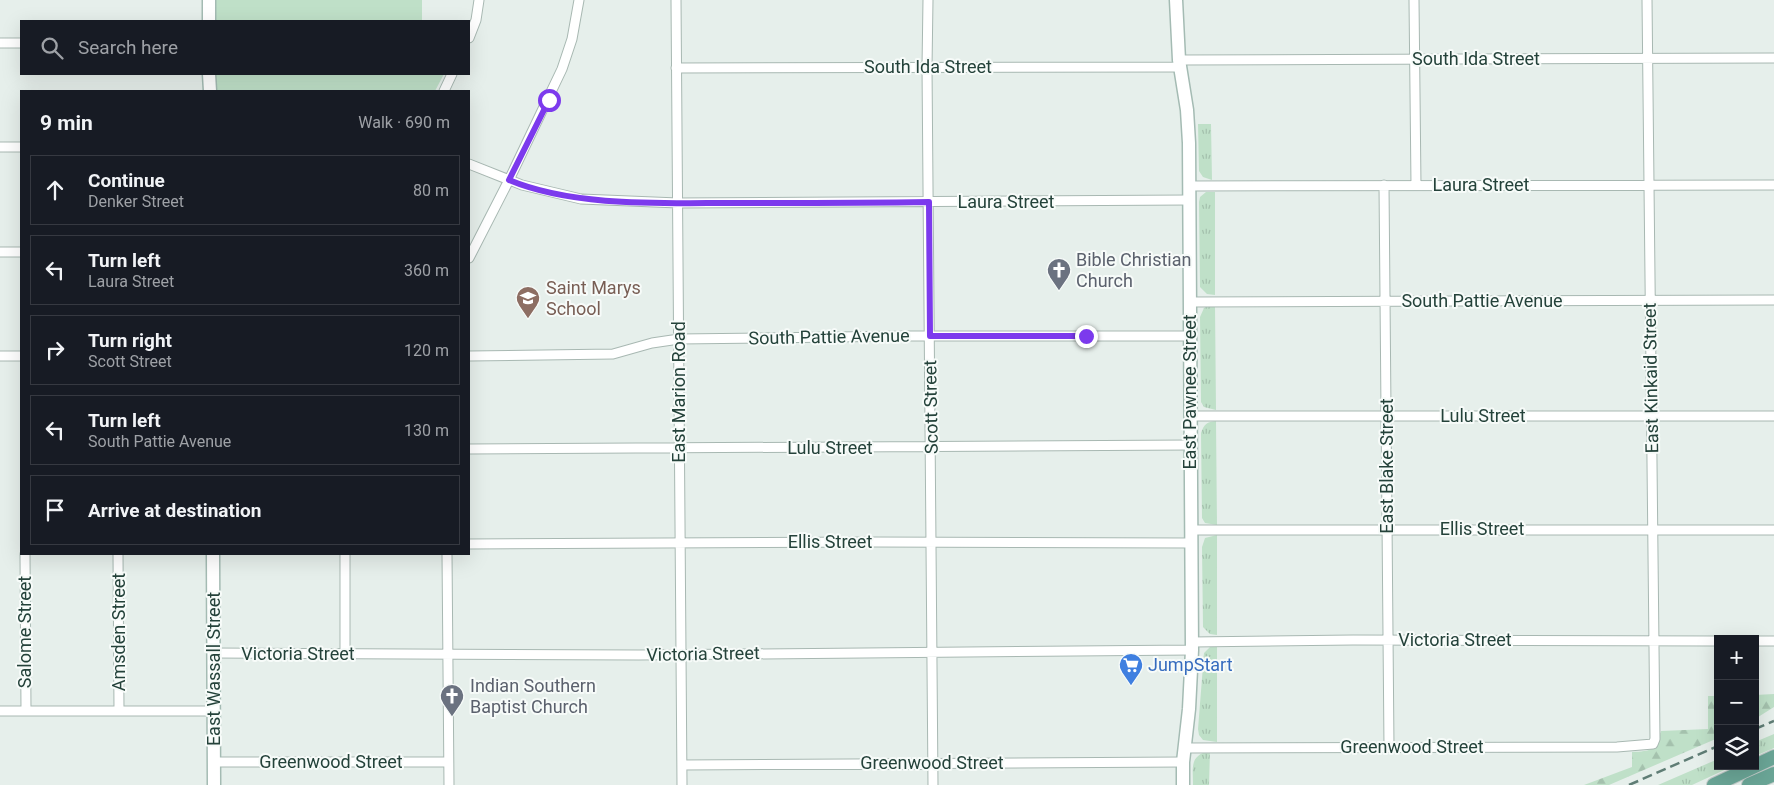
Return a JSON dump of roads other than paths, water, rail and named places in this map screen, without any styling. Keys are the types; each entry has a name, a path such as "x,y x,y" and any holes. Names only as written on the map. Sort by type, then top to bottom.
{"main road":[{"path":"209,0 209,20"},
{"name":"East Pawnee Street","path":"1176,0 1179,63 1187,116 1192,416 1192,646 1183,785"},
{"path":"210,75 210,90"},
{"name":"East Wassall Street","path":"213,555 214,785"},
{"path":"1759,764 1774,758"},
{"path":"1714,785 1746,770"},
{"path":"1749,785 1774,774"}],"street":[{"path":"470,35 476,20 479,0"},
{"path":"470,256 549,100 568,55 579,0"},
{"name":"East Marion Road","path":"676,0 682,785"},
{"name":"Scott Street","path":"928,0 933,785"},
{"path":"1414,0 1416,185"},
{"name":"East Kinkaid Street","path":"1641,746 1653,744 1655,739 1647,0"},
{"path":"0,43 20,43"},
{"name":"South Ida Street","path":"676,68 928,67 1414,59 1774,58"},
{"path":"444,90 452,75"},
{"path":"0,146 20,147"},
{"name":"Laura Street","path":"470,164 522,185 581,199 678,203 1189,200"},
{"name":"Laura Street","path":"1189,186 1649,186 1774,184"},
{"name":"East Blake Street","path":"1384,185 1389,747"},
{"path":"0,252 20,252"},
{"name":"South Pattie Avenue","path":"1190,302 1774,300"},
{"name":"South Pattie Avenue","path":"470,356 613,354 652,343 679,339 930,336 1190,336"},
{"path":"0,356 20,356"},
{"name":"Lulu Street","path":"1192,416 1774,416"},
{"name":"Lulu Street","path":"470,449 1191,446"},
{"name":"Ellis Street","path":"1191,530 1774,530"},
{"name":"Ellis Street","path":"470,544 1192,543"},
{"name":"Salome Street","path":"25,555 26,711"},
{"name":"Amsden Street","path":"118,555 119,711"},
{"path":"345,555 345,654"},
{"path":"447,555 449,785"},
{"name":"Victoria Street","path":"214,653 681,655 933,652 1388,640 1714,641"},
{"path":"1759,641 1774,641"},
{"path":"0,711 214,711"},
{"name":"Greenwood Street","path":"1184,748 1641,746"},
{"name":"Greenwood Street","path":"214,762 448,762"},
{"name":"Greenwood Street","path":"682,765 1183,762"}],"railway":[{"path":"1759,727 1774,721"},
{"path":"1629,785 1714,748"}],"place":[{"name":"Bible Christian Church","path":"1059,291"},
{"name":"Saint Marys School","path":"528,319"},
{"name":"JumpStart","path":"1131,686"},
{"name":"Indian Southern Baptist Church","path":"452,717"}]}
